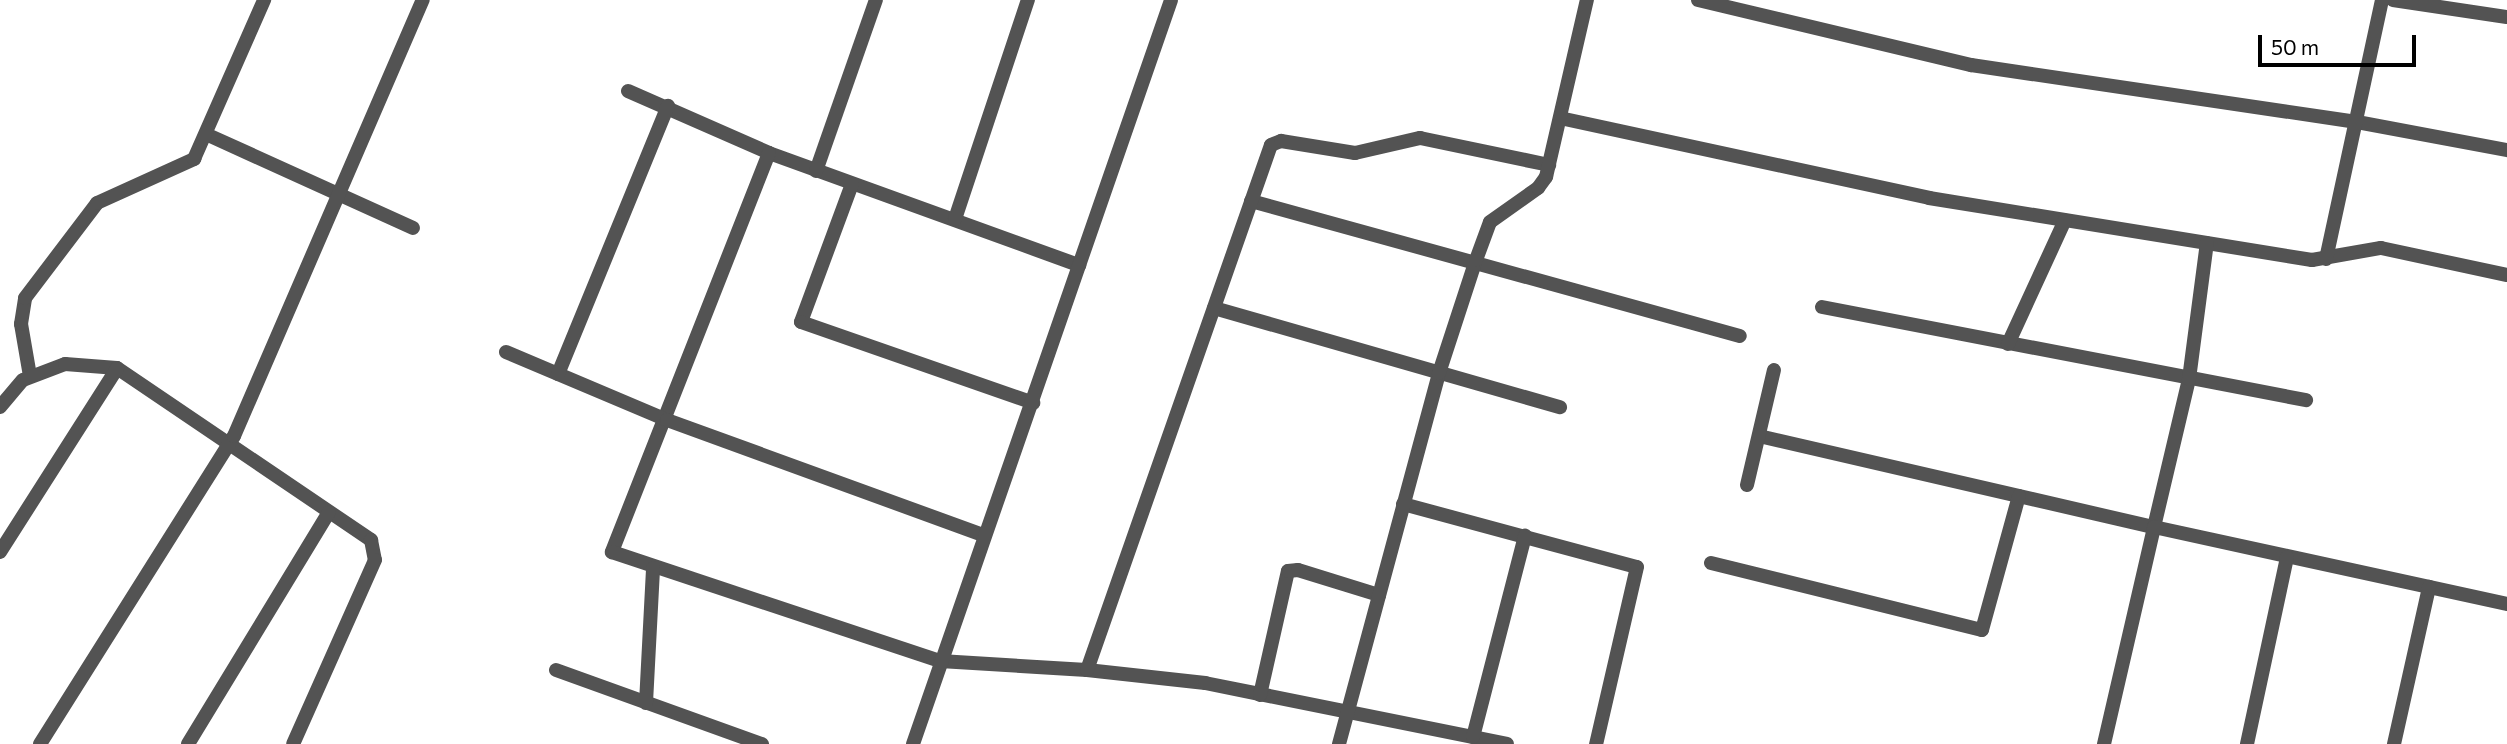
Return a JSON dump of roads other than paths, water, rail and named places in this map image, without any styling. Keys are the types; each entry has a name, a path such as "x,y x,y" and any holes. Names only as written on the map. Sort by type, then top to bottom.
{"street":[{"path":"30,376 23,306 90,210 104,199 190,162 208,135 264,0"},
{"path":"40,744 229,444 423,0"},
{"path":"816,171 876,0"},
{"path":"955,219 1028,0"},
{"path":"913,744 1171,0"},
{"path":"1339,744 1439,373 1476,260 1490,222 1538,188 1549,165 1587,0"},
{"path":"1698,0 1971,65 2357,122 2507,150"},
{"path":"2326,259 2382,0"},
{"path":"2393,0 2507,17"},
{"path":"628,91 668,106 769,153 1079,265"},
{"path":"558,374 668,106"},
{"path":"1560,118 1916,195 2065,220 2326,259 2381,248 2507,275"},
{"path":"208,135 413,228"},
{"path":"1087,670 1271,145 1281,141 1355,153 1420,138 1549,165"},
{"path":"769,153 667,420 612,552 653,568 940,661 1087,670 1260,695 1507,744"},
{"path":"852,184 801,322 1033,403"},
{"path":"1251,201 1476,260 1740,336"},
{"path":"2008,344 2065,220"},
{"path":"2104,744 2189,379 2207,243"},
{"path":"1822,307 2306,400"},
{"path":"1214,308 1560,407"},
{"path":"506,352 667,420 985,536"},
{"path":"0,407 30,376 84,362 117,368 371,540 377,552 293,744"},
{"path":"0,552 117,368"},
{"path":"1747,485 1774,370"},
{"path":"1759,436 2154,527 2507,604"},
{"path":"1711,563 1982,630 2019,496"},
{"path":"1403,504 1638,569 1596,744"},
{"path":"188,744 329,512"},
{"path":"1473,737 1525,536"},
{"path":"2246,744 2287,556"},
{"path":"646,702 653,568"},
{"path":"1260,695 1288,571 1298,570 1379,595"},
{"path":"2394,744 2429,587"},
{"path":"556,670 762,744"}]}
